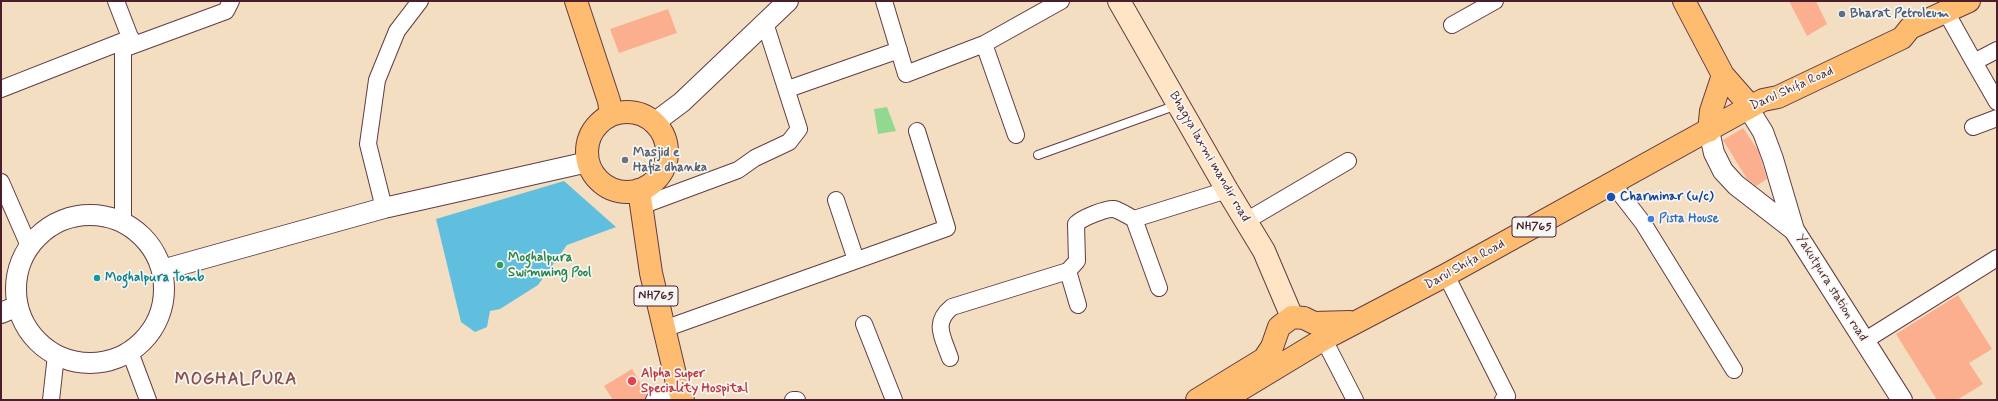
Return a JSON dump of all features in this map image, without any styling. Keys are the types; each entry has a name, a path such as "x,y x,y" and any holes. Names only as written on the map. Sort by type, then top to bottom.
{"main road":[{"path":"576,1 609,101 611,115"},
{"name":"Bhagya laxmi mandir road","path":"1119,1 1227,190 1264,251 1292,318"},
{"path":"1684,1 1723,75 1740,94 1756,104"},
{"path":"1946,12 1969,1"},
{"name":"Darul Shifa Road","path":"1319,331 1358,322 1446,276 1756,104 1773,87 1897,25 1906,33 1946,12"},
{"path":"1709,131 1711,111 1723,75"},
{"path":"626,112 641,114 654,123 664,136 667,151 664,166 656,180 640,198 628,192 612,189 599,181 588,162 586,152 589,137 598,124 611,115 626,112"},
{"name":"NH765","path":"640,198 651,273 681,394"},
{"path":"1197,400 1264,359 1272,347 1279,327 1292,318"},
{"name":"NH765","path":"1223,400 1319,331 1304,318 1292,318"}],"street":[{"path":"116,1 132,42"},
{"path":"1,89 132,42 226,11 231,1"},
{"path":"384,208 368,144 377,80 397,31 420,1"},
{"path":"654,123 682,102 788,1"},
{"path":"884,1 906,74 984,44 1061,1"},
{"path":"1452,25 1495,1"},
{"path":"1946,12 1997,102"},
{"path":"640,198 738,170 755,158 789,142 799,128 788,89 765,23"},
{"path":"123,222 123,49 132,42"},
{"path":"984,44 1016,135"},
{"path":"788,89 899,50"},
{"path":"1974,62 1997,50"},
{"path":"1756,104 1763,132 1773,159 1794,230"},
{"path":"1973,127 1997,118"},
{"name":"Yakutpura station road","path":"1709,131 1714,153 1723,171 1736,185 1794,230 1902,400"},
{"path":"664,329 947,228 917,132"},
{"path":"1246,221 1348,161"},
{"path":"162,270 384,208 588,162"},
{"path":"1,182 29,246"},
{"path":"1612,184 1643,223 1734,370"},
{"path":"950,358 939,324 943,314 952,307 1068,271 1077,261 1078,246 1076,224 1080,220 1109,209 1115,209 1134,218 1227,190"},
{"path":"836,200 856,260"},
{"path":"82,215 103,215 123,222 140,234 154,250 162,270 165,293 160,316 148,336 130,352 106,362 80,362 56,355 39,342 9,309 20,265 29,246 43,231 61,220 82,215"},
{"path":"1134,218 1159,288"},
{"path":"1864,340 1997,258"},
{"path":"1068,271 1078,306"},
{"path":"1446,276 1507,396 1502,400"},
{"path":"864,324 894,400"},
{"path":"1319,331 1354,400"},
{"path":"130,352 148,400"},
{"path":"51,400 56,355"},
{"path":"654,400 681,394"}],"lane":[{"path":"1038,155 1178,105"}],"green space":[{"path":"887,107 896,131 878,134 874,109"}],"water":[{"name":"Moghalpura Swimming Pool","path":"564,181 616,227 567,245 538,285 500,309 490,311 487,327 475,332 461,322 436,219"}],"building":[{"path":"1789,1 1816,1 1827,24 1807,36"},
{"path":"668,9 677,33 619,53 610,29"},
{"path":"1743,128 1758,150 1767,179 1756,186 1747,179 1723,140"},
{"path":"1958,295 1992,349 1969,363 1983,384 1957,400 1937,400 1896,334"},
{"path":"632,369 647,394 645,400 613,400 604,386"}],"place":[{"name":"Bharat Petroleum","path":"1842,14"},
{"name":"Masjid e Hafiz dhanka","path":"625,160"},
{"name":"Charminar (u/c)","path":"1611,197"},
{"name":"Pista House","path":"1651,219"},
{"name":"Moghalpura Swimming Pool","path":"500,265"},
{"name":"Moghalpura Tomb","path":"97,278"},
{"name":"Alpha Super Speciality Hospital","path":"632,381"}],"district":[{"name":"MOGHALPURA","path":"236,380"}]}
